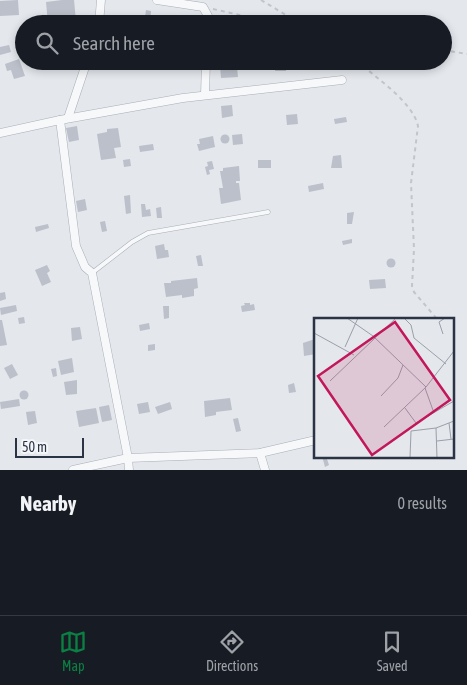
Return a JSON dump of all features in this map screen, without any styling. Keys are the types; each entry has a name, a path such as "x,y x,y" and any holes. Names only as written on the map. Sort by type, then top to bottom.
{"street":[{"path":"100,15 101,0"},
{"path":"157,0 204,7 208,15"},
{"path":"83,70 64,119 76,246 85,267 92,273 129,470"},
{"path":"205,95 206,70"},
{"path":"0,133 64,119 205,95 342,80"},
{"path":"73,470 128,458 260,453 314,440"},
{"path":"260,453 265,470"}],"lane":[{"path":"92,273 132,242 148,233 268,212"}],"path":[{"path":"261,0 286,15"},
{"path":"204,7 240,15"},
{"path":"452,52 467,54"},
{"path":"368,70 397,95 413,112 416,119 417,134 411,183 414,249 412,286 414,292 436,318"}],"building":[{"path":"18,0 19,15 0,16 0,1"},
{"path":"74,0 75,15 47,15 46,2"},
{"path":"146,10 151,11 151,15 145,15"},
{"path":"9,45 11,52 0,55 0,47"},
{"path":"15,60 15,70 23,70 25,76 14,79 11,70 7,71 5,64"},
{"path":"220,70 237,70 238,77 221,78"},
{"path":"232,105 233,116 222,118 221,106"},
{"path":"297,114 298,124 287,125 286,115"},
{"path":"346,117 347,122 335,124 334,119"},
{"path":"77,126 79,140 69,142 66,128"},
{"path":"118,128 121,147 114,148 116,158 101,160 97,134 107,132 107,129"},
{"path":"225,134 230,139 225,144 220,139"},
{"path":"242,134 243,144 233,145 232,135"},
{"path":"213,136 215,147 199,151 197,144 200,144 199,139"},
{"path":"153,144 154,150 140,152 139,146"},
{"path":"341,155 342,168 331,168 333,156"},
{"path":"130,159 131,166 124,167 123,160"},
{"path":"258,160 271,160 271,168 258,168"},
{"path":"212,161 214,169 209,170 210,174 207,175 205,167 208,166 207,162"},
{"path":"239,166 240,181 236,181 236,183 239,183 241,200 221,204 219,188 223,188 220,171 223,171 223,168"},
{"path":"323,183 324,189 309,192 308,186"},
{"path":"130,195 131,213 126,214 124,196"},
{"path":"85,199 87,210 78,212 76,201"},
{"path":"141,204 145,204 146,210 150,209 151,216 142,217"},
{"path":"161,207 162,218 157,218 156,208"},
{"path":"354,212 352,224 347,224 347,213"},
{"path":"105,221 107,231 102,232 100,222"},
{"path":"48,224 49,228 36,232 35,227"},
{"path":"352,239 352,243 343,245 342,241"},
{"path":"164,244 165,250 168,250 169,257 157,259 155,246"},
{"path":"201,255 203,266 198,266 196,256"},
{"path":"391,259 395,263 391,267 387,263"},
{"path":"47,265 50,271 47,273 51,282 42,286 35,270"},
{"path":"197,278 198,288 194,289 194,296 182,298 182,295 166,297 164,283"},
{"path":"385,279 386,288 370,289 369,280"},
{"path":"5,292 6,299 0,301 0,293"},
{"path":"244,303 254,304 255,310 242,312 241,306 245,305"},
{"path":"16,305 17,311 1,315 0,308"},
{"path":"163,306 169,306 169,318 164,319"},
{"path":"24,317 25,323 19,324 18,318"},
{"path":"0,320 2,320 7,345 0,346"},
{"path":"149,323 150,329 140,331 139,325"},
{"path":"80,327 82,339 72,341 71,328"},
{"path":"314,339 314,354 304,356 303,343"},
{"path":"155,344 155,350 148,351 148,345"},
{"path":"72,358 74,372 61,375 58,361"},
{"path":"12,364 18,375 10,379 4,368"},
{"path":"56,368 57,376 53,377 51,369"},
{"path":"77,380 77,394 66,395 64,382"},
{"path":"294,383 296,392 289,393 288,385"},
{"path":"24,391 28,395 24,399 20,395"},
{"path":"230,398 232,410 216,412 216,415 205,417 204,401"},
{"path":"19,399 20,406 1,409 0,402"},
{"path":"148,402 150,412 139,414 137,404"},
{"path":"170,402 172,409 158,414 155,407"},
{"path":"109,405 112,420 102,422 99,407"},
{"path":"96,408 99,423 79,427 76,411"},
{"path":"35,411 37,423 28,425 26,412"},
{"path":"238,418 241,431 236,432 233,419"},
{"path":"323,458 327,458 329,465 325,467"}]}
